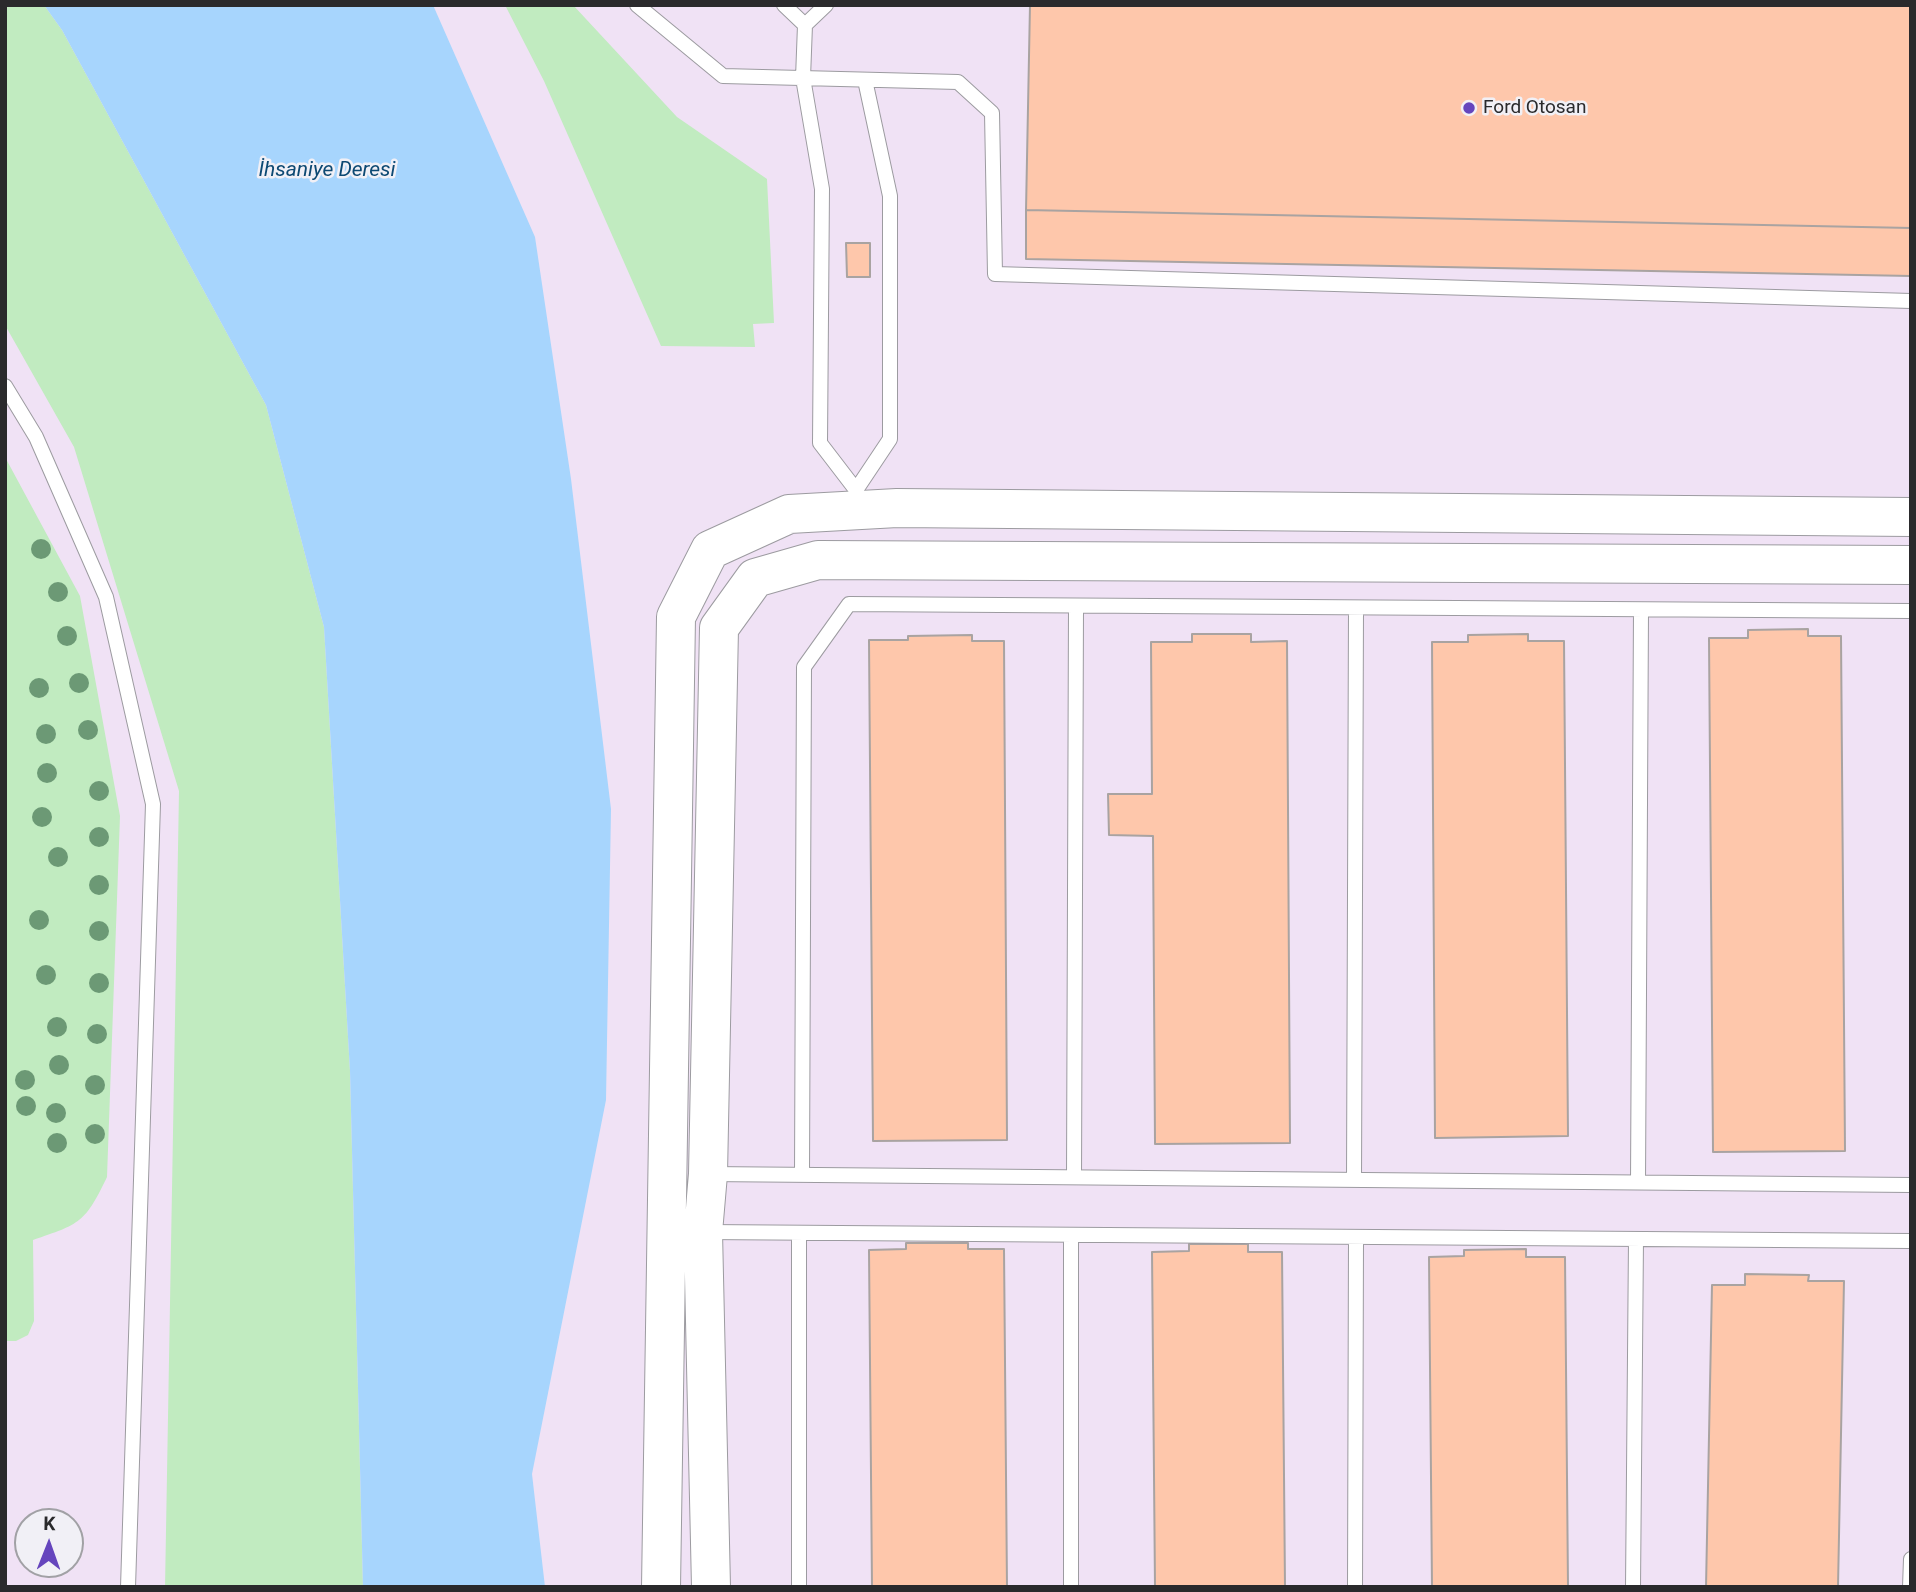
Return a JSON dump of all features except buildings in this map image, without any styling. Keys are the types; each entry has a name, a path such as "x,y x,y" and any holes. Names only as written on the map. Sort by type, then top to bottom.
{"main road":[{"path":"661,1587 676,617 710,550 789,514 897,508 1911,517"},
{"path":"711,1587 703,1232 708,1174 719,628 755,578 818,560 1911,565"}],"lane":[{"path":"637,5 723,76 958,82 992,113 995,274 1911,301"},
{"path":"784,5 805,25"},
{"path":"826,5 805,25 803,78 822,189 820,443 856,490 890,439 890,196 864,80"},
{"path":"5,386 36,437 106,597 153,804 128,1587"},
{"path":"802,1175 804,667 849,604 1911,611"},
{"path":"1074,1177 1076,606"},
{"path":"1354,1180 1356,608"},
{"path":"1638,1182 1641,610"},
{"path":"708,1174 1911,1185"},
{"path":"703,1232 1911,1241"},
{"path":"799,1233 799,1587"},
{"path":"1071,1235 1071,1587"},
{"path":"1355,1587 1356,1237"},
{"path":"1633,1587 1636,1239"},
{"path":"1910,1587 1911,1559"}],"shaded area":[{"path":"5,5 1911,5 1911,1587 5,1587"}],"green space":[{"path":"5,5 44,5 62,30 266,405 324,627 350,1071 363,1587 165,1587 179,791 74,447 5,325"},
{"path":"505,5 573,5 677,117 767,179 774,323 753,324 755,347 661,346 544,81"},
{"path":"5,457 80,596 120,816 107,1177 93,1204 79,1220 33,1240 34,1321 28,1335 16,1341 5,1341"}],"water":[{"name":"İhsaniye Deresi","path":"44,5 433,5 535,237 571,479 611,809 606,1100 532,1474 545,1587 363,1587 350,1071 324,627 266,405 62,30"}],"place":[{"name":"Ford Otosan","path":"1469,108"}]}
